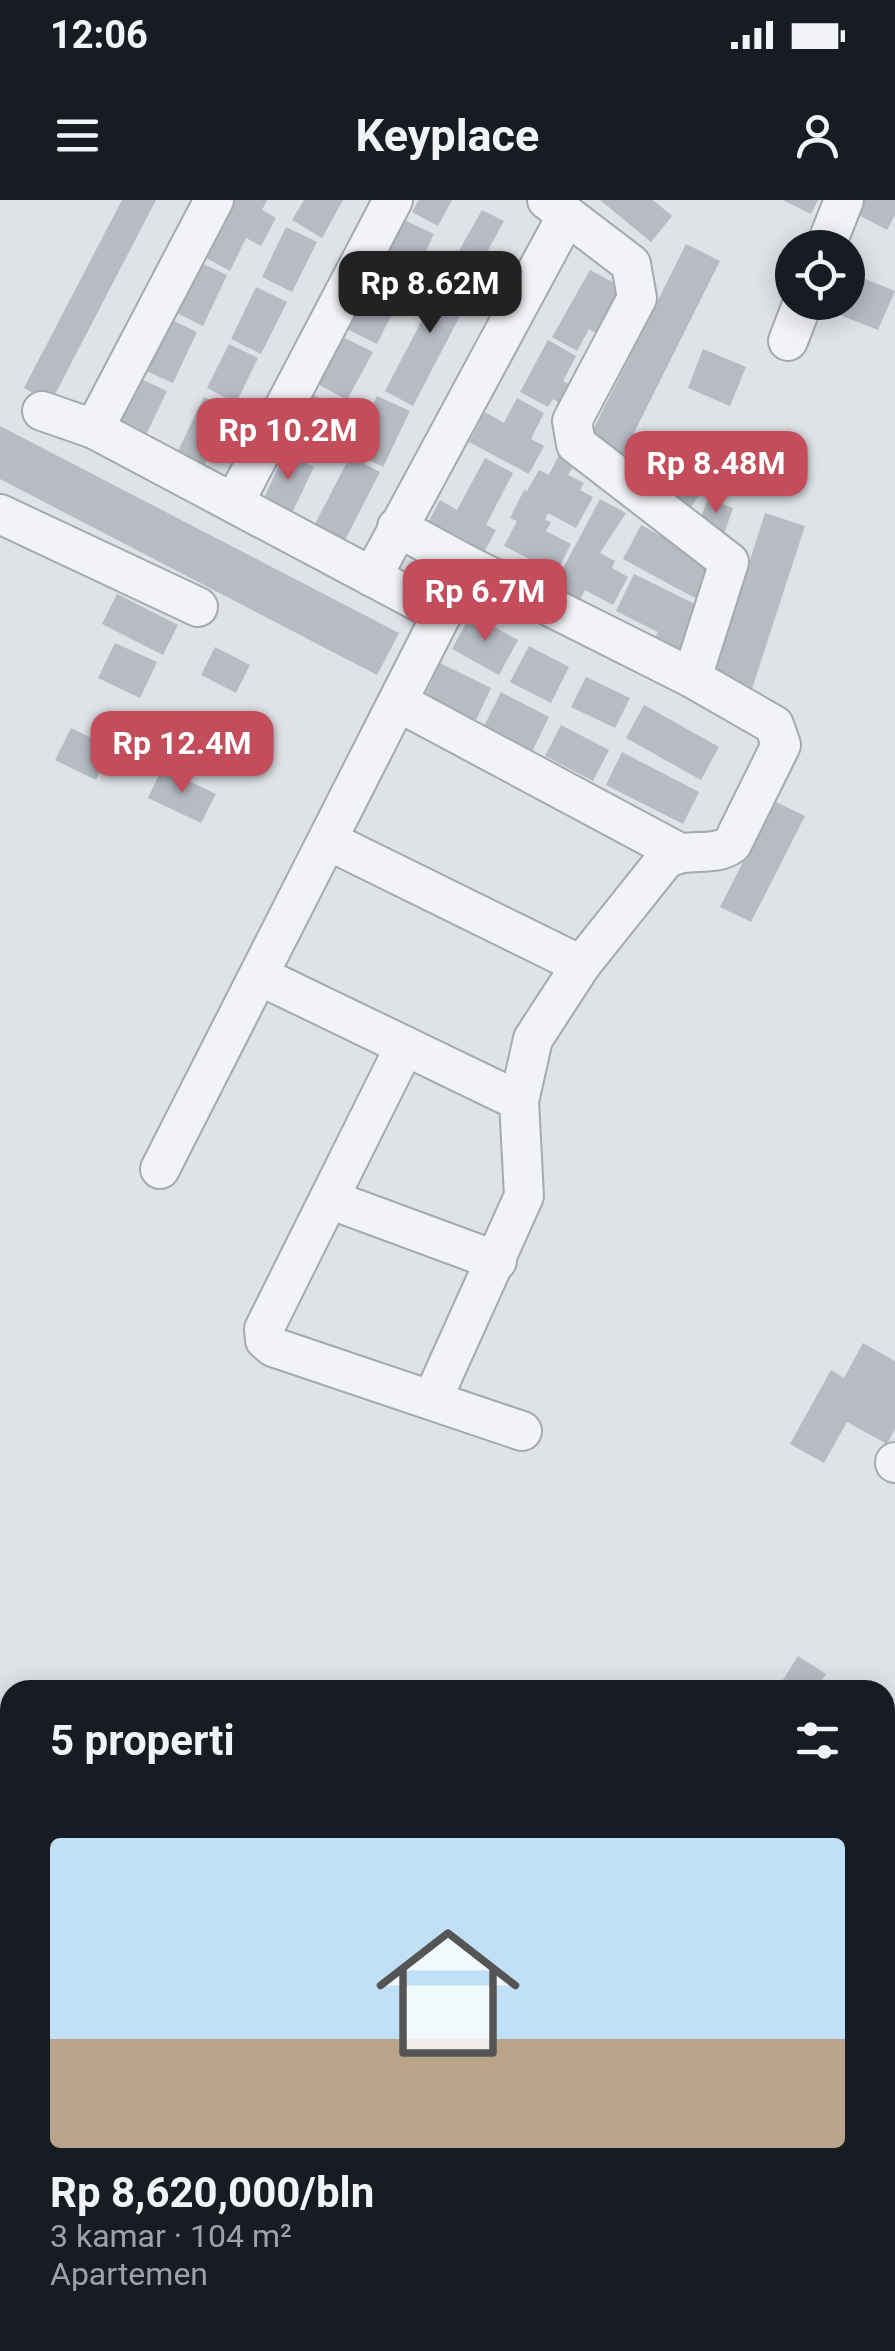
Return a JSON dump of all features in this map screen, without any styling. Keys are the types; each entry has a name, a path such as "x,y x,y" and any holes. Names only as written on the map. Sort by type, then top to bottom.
{"street":[{"path":"94,428 214,200"},
{"path":"234,502 393,200"},
{"path":"832,230 844,200"},
{"path":"372,577 557,208 631,264 637,298 572,421 576,444 729,562 692,678"},
{"path":"788,341 796,320"},
{"path":"42,411 94,428 442,614"},
{"path":"0,514 198,606"},
{"path":"397,528 692,678 774,725 781,745 732,844 723,851 680,853 664,861 582,965 533,1039 519,1101 524,1196 432,1400"},
{"path":"160,1169 329,840 464,564"},
{"path":"398,702 680,853"},
{"path":"329,840 582,965"},
{"path":"260,976 519,1101"},
{"path":"405,1046 264,1330 264,1340 273,1347 522,1431"},
{"path":"329,1200 497,1261"}],"building":[{"path":"122,200 156,200 51,402 24,388"},
{"path":"232,200 267,200 262,210 276,218 261,246 246,238 230,271 203,256"},
{"path":"304,200 343,200 322,238 292,220"},
{"path":"419,200 452,200 438,226 412,212"},
{"path":"600,200 653,200 672,216 651,242"},
{"path":"783,200 818,200 811,214"},
{"path":"860,200 895,200 895,215 887,230 853,212"},
{"path":"482,210 504,221 469,285 447,272"},
{"path":"400,218 434,234 411,282 377,265"},
{"path":"286,227 317,242 292,292 262,277"},
{"path":"686,244 720,261 617,467 583,450"},
{"path":"199,262 227,275 203,326 175,312"},
{"path":"433,267 474,289 413,406 385,391 436,293 423,286"},
{"path":"590,270 629,291 603,337 589,329 577,351 552,337"},
{"path":"373,274 404,290 377,344 345,328"},
{"path":"865,279 895,291 878,330 853,320 865,320"},
{"path":"256,287 287,302 261,354 231,339"},
{"path":"168,318 197,332 173,383 144,370"},
{"path":"339,335 373,352 347,400 314,382"},
{"path":"548,340 576,356 563,381 582,391 572,410 553,399 548,407 520,392"},
{"path":"229,344 258,358 236,403 207,388"},
{"path":"703,349 746,367 730,406 688,388"},
{"path":"141,379 167,391 144,439 119,427"},
{"path":"314,395 343,410 318,458 289,443"},
{"path":"377,396 410,411 383,467 350,451"},
{"path":"204,397 231,410 203,468 176,455"},
{"path":"517,398 544,413 531,439 544,446 529,474 469,442 485,412 504,423"},
{"path":"0,426 399,633 377,675 0,479"},
{"path":"666,436 716,474 690,508 639,469"},
{"path":"285,453 314,467 292,513 263,500"},
{"path":"559,455 575,464 568,475 584,483 580,490 593,497 576,528 548,513 545,520 551,522 546,531 571,544 556,573 504,546 517,521 510,518 524,490 539,470 549,475"},
{"path":"350,456 380,472 343,544 313,528"},
{"path":"485,458 513,473 486,525 496,530 482,556 426,526 440,500 457,510"},
{"path":"600,499 626,513 600,553 615,561 612,568 628,577 613,605 585,590 576,607 550,593"},
{"path":"708,499 733,508 724,534 698,524"},
{"path":"765,513 805,526 749,698 710,685"},
{"path":"641,525 722,569 704,603 623,559"},
{"path":"634,574 705,609 679,662 650,647 658,632 616,611"},
{"path":"117,594 178,625 163,655 102,624"},
{"path":"471,614 518,640 499,675 452,649"},
{"path":"115,643 157,662 140,698 98,678"},
{"path":"529,646 569,667 551,703 510,682"},
{"path":"215,647 250,665 236,693 201,675"},
{"path":"440,663 491,688 476,720 425,695"},
{"path":"586,677 630,698 615,728 571,707"},
{"path":"501,692 549,717 532,752 483,728"},
{"path":"644,705 719,747 701,780 626,738"},
{"path":"561,725 609,750 593,781 545,756"},
{"path":"71,728 112,748 96,780 55,760"},
{"path":"622,752 699,792 683,824 606,785"},
{"path":"162,768 216,794 201,823 148,798"},
{"path":"774,801 805,816 751,922 720,907"},
{"path":"863,1343 895,1361 895,1429 887,1444 847,1422 824,1463 790,1444 831,1370 844,1378"},
{"path":"798,1656 826,1674 822,1680 783,1680"}]}
